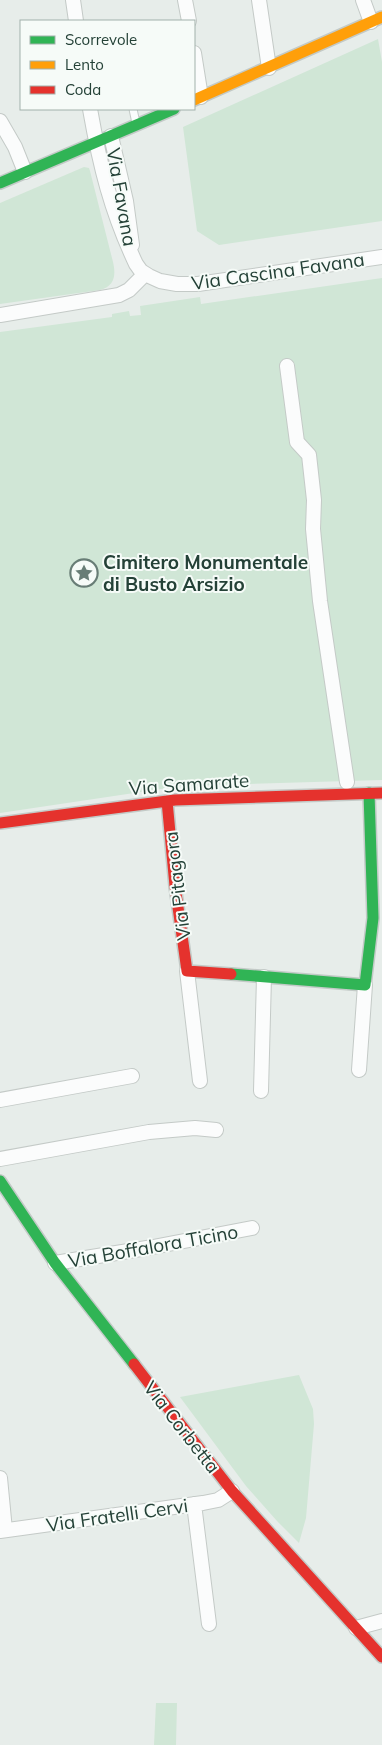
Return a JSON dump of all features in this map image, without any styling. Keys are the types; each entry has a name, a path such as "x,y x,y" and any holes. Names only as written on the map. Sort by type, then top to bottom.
{"street":[{"path":"73,0 76,20"},
{"path":"185,0 188,20"},
{"path":"259,0 269,68"},
{"path":"195,64 198,99 377,19 364,0"},
{"name":"Via Favana","path":"90,110 95,142 108,195 117,220 138,265"},
{"path":"0,183 172,110"},
{"path":"0,121 15,147 25,172"},
{"name":"Via Favana","path":"111,136 138,265"},
{"name":"Via Cascina Favana","path":"138,265 154,279 165,282 198,284 382,257"},
{"path":"0,315 119,296 129,290 138,265"},
{"path":"287,366 297,442 309,455 314,500 313,529 320,600 347,782"},
{"path":"359,1070 365,985 373,918 369,793"},
{"name":"Via Samarate","path":"0,823 167,801 382,793"},
{"name":"Via Pitagora","path":"167,801 175,886 200,1081"},
{"path":"187,971 365,985"},
{"path":"261,1091 264,977"},
{"path":"0,1100 132,1076"},
{"path":"0,1159 149,1132 195,1128 216,1130"},
{"name":"Via Corbetta","path":"0,1181 55,1263 232,1491 382,1657"},
{"name":"Via Boffalora Ticino","path":"55,1263 153,1248 252,1228"},
{"path":"0,1478 2,1531"},
{"name":"Via Fratelli Cervi","path":"2,1531 218,1500 232,1491"},
{"path":"194,1504 209,1624"},
{"path":"356,1628 382,1621"}],"lane":[{"path":"133,110 137,125"}],"green space":[{"path":"378,39 382,62 382,221 219,245 197,231 183,127"},
{"path":"84,167 89,168 90,171 113,262 114,276 111,283 100,290 0,304 0,203"},
{"path":"382,278 382,780 181,786 0,813 0,332 112,317 112,314 129,311 130,316 141,315 140,306 200,297 201,304"},
{"path":"299,1375 313,1409 314,1424 306,1518 299,1543 246,1486 180,1397"},
{"path":"156,1703 177,1703 176,1745 154,1745"}],"traffic: fast":[{"path":"0,183 172,110"},
{"path":"231,974 365,985 373,918 369,793"},
{"path":"0,1181 55,1263 134,1364"}],"traffic: slow":[{"path":"195,100 382,17"}],"traffic: jam":[{"path":"0,823 175,800 382,793"},
{"path":"167,801 175,886 187,971 231,974"},
{"path":"134,1364 232,1491 382,1657"}],"place":[{"name":"Cimitero Monumentale di Busto Arsizio","path":"84,573"}]}
